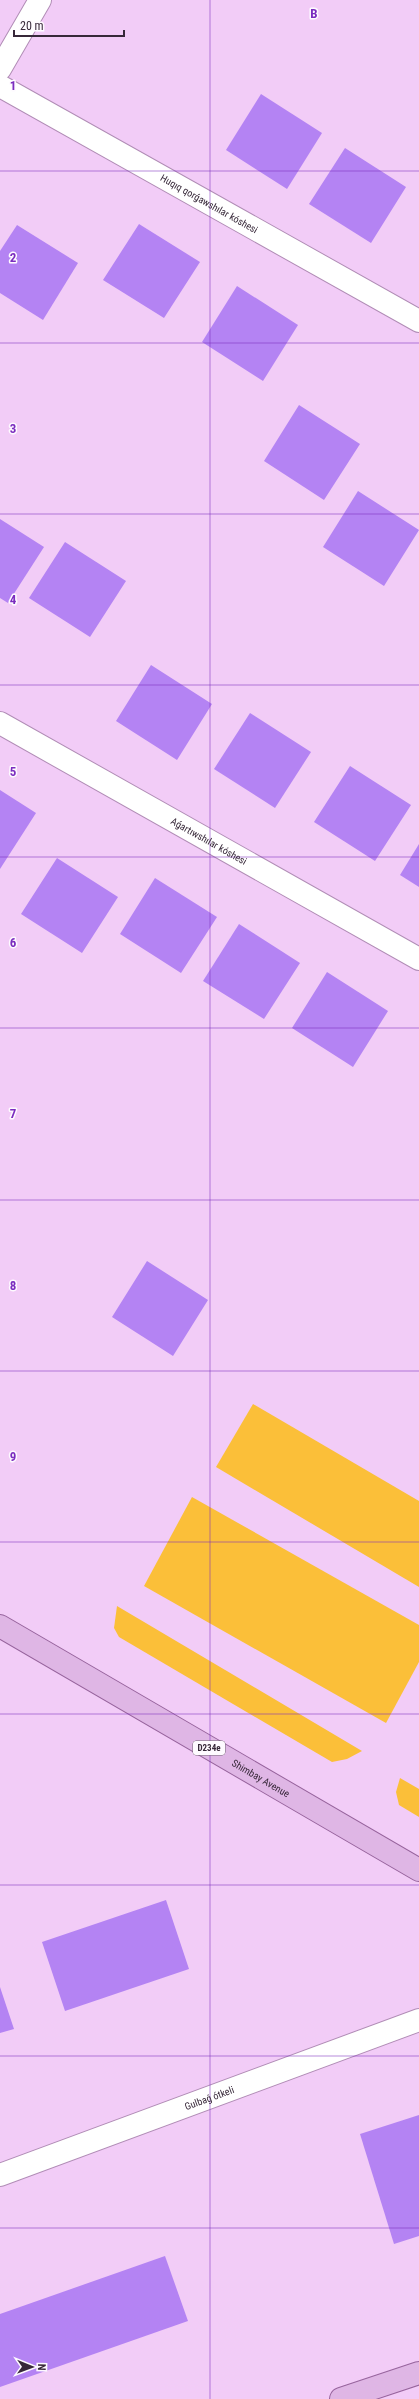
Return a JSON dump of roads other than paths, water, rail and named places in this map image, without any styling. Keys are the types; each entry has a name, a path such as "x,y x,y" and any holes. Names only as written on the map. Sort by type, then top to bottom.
{"main road":[{"name":"Shimbay Avenue","path":"0,1626 419,1870"},
{"path":"341,2399 373,2394 419,2373"}],"street":[{"path":"0,69 40,0"},
{"name":"Huqıq qorǵawshılar kóshesi","path":"0,86 419,321"},
{"name":"Aǵartıwshılar kóshesi","path":"0,723 419,959"},
{"name":"Gulbaǵ ótkeli","path":"0,2175 419,2020"}]}
